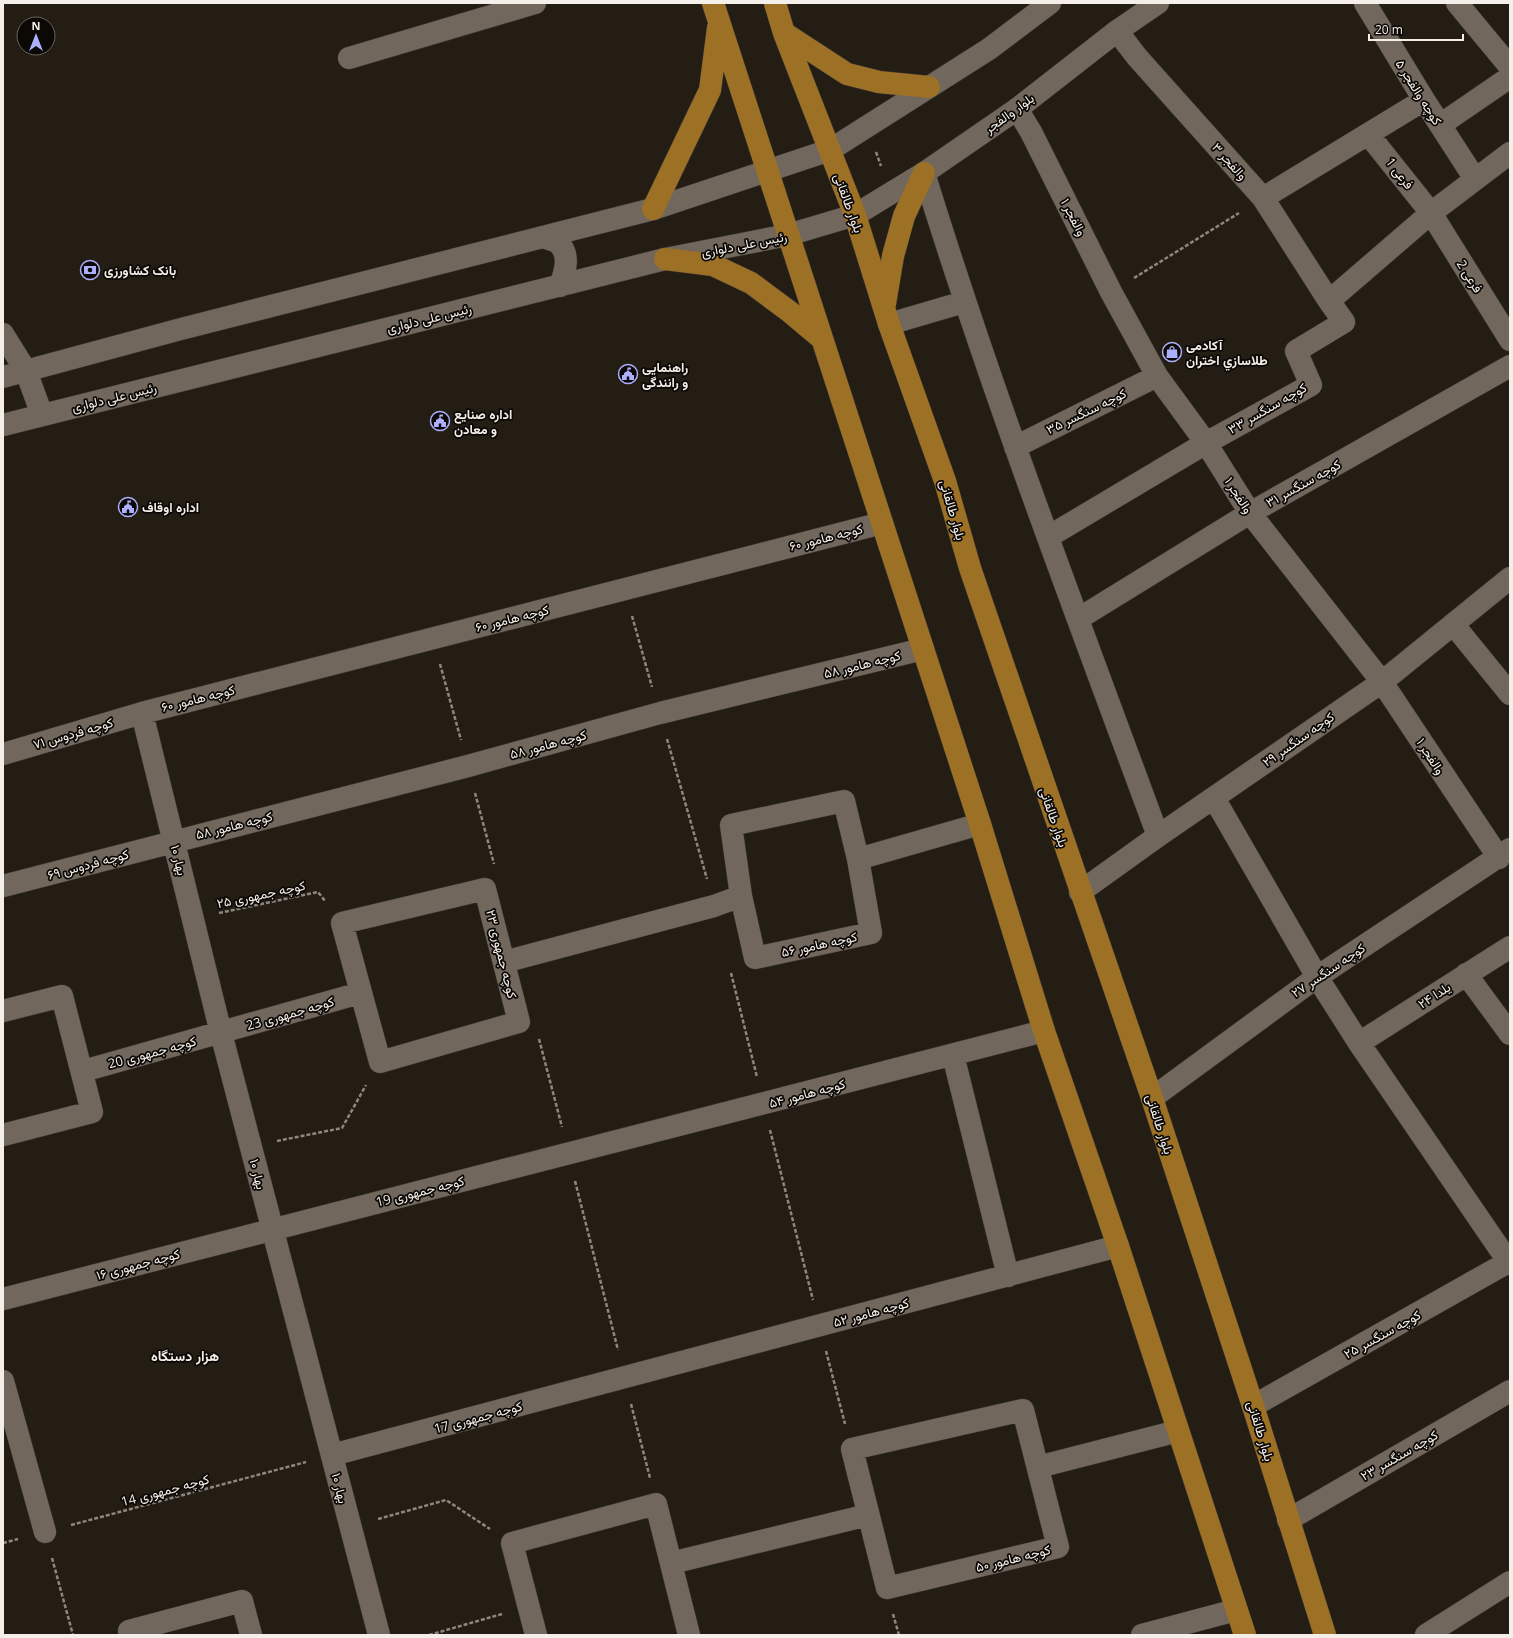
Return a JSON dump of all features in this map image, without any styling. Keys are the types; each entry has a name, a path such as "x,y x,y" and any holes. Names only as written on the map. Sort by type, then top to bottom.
{"main road":[{"name":"بلوار طالقانی","path":"775,3 784,33 855,215 887,316 945,482 972,576 1152,1098 1253,1406 1325,1635"},
{"path":"716,13 980,824 1044,1031 1118,1246 1244,1635"},
{"path":"653,209 710,90 716,13"},
{"path":"784,33 847,74 879,82 928,87"},
{"path":"887,316 893,256 904,216 924,174"},
{"path":"665,259 713,265 751,283 790,312 821,338"}],"street":[{"path":"349,58 535,3"},
{"path":"3,377 188,327 653,209 830,150 989,49 1050,3"},
{"name":"بلوار والفجر","path":"855,215 924,174 1017,109 1117,31 1158,3"},
{"name":"کوچه والفجر ۵","path":"1365,3 1424,100 1475,179"},
{"path":"1457,3 1510,67"},
{"name":"والفجر ۳","path":"1117,31 1138,57 1264,198 1329,301"},
{"path":"1440,125 1510,77"},
{"path":"1264,198 1424,100"},
{"name":"والفجر ۱","path":"1017,109 1031,132 1111,292 1157,376 1206,443 1250,513 1382,682 1504,853"},
{"name":"فرعی 1","path":"1368,134 1431,213"},
{"path":"1329,301 1431,213 1510,153"},
{"path":"924,174 964,302 1048,537 1158,836"},
{"name":"فرعی 2","path":"1431,213 1510,340"},
{"name":"رئیس علی دلواری","path":"3,426 665,259 788,236 855,215"},
{"path":"543,237 557,243 565,253 566,270 560,286"},
{"name":"کوچه سنگسر ۳۳","path":"1048,537 1206,443 1311,384 1296,351 1344,322 1329,301"},
{"path":"887,316 964,302"},
{"path":"3,334 26,371 42,415"},
{"name":"کوچه سنگسر ۳۱","path":"1078,619 1250,513 1510,366"},
{"name":"کوچه سنگسر ۳۵","path":"1015,446 1157,376"},
{"name":"کوچه هامور ۶۰","path":"142,713 882,523"},
{"name":"کوچه سنگسر ۲۹","path":"1080,892 1158,836 1382,682 1510,578"},
{"path":"1453,624 1510,694"},
{"name":"کوچه هامور ۵۸","path":"174,841 468,766 660,713 923,649"},
{"name":"کوچه فردوس ۷۱","path":"3,754 142,713"},
{"name":"بهار ۱۰","path":"142,713 221,1033 379,1635"},
{"path":"1214,798 1317,976 1359,1043 1510,1262"},
{"name":"کوچه هامور ۵۶","path":"844,801 858,859 871,933 755,958 741,896 732,825 844,801"},
{"path":"858,859 980,824"},
{"name":"کوچه فردوس ۶۹","path":"3,886 174,841"},
{"name":"کوچه سنگسر ۲۷","path":"1152,1098 1317,976 1504,853"},
{"name":"کوچه جمهوری ۲۳","path":"342,923 485,889 519,1022 380,1062"},
{"path":"504,962 714,906 741,896"},
{"path":"342,923 380,1062"},
{"name":"یلدا ۲۴","path":"1359,1043 1510,947"},
{"path":"1466,974 1510,1034"},
{"name":"کوچه جمهوری 23","path":"221,1033 360,993"},
{"path":"3,1011 62,996 83,1071 92,1112 3,1135"},
{"name":"کوچه هامور ۵۴","path":"568,1154 1044,1031"},
{"name":"کوچه جمهوری 20","path":"83,1071 221,1033"},
{"path":"953,1055 1008,1276"},
{"name":"کوچه جمهوری 19","path":"272,1229 568,1154"},
{"name":"کوچه جمهوری ۱۶","path":"3,1299 272,1229"},
{"name":"کوچه هامور ۵۲","path":"625,1378 1118,1246"},
{"name":"کوچه سنگسر ۲۵","path":"1253,1406 1510,1262"},
{"name":"کوچه جمهوری 17","path":"332,1455 625,1378"},
{"path":"3,1381 45,1532"},
{"name":"کوچه سنگسر ۲۳","path":"1288,1520 1510,1390"},
{"name":"کوچه هامور ۵۰","path":"852,1449 1023,1410 1058,1547 887,1588 868,1515"},
{"path":"1038,1467 1178,1431"},
{"path":"672,1563 868,1515 852,1449"},
{"path":"536,1635 512,1544 656,1504 689,1635"},
{"path":"1426,1635 1510,1582"},
{"path":"130,1635 129,1630 242,1601 251,1635"},
{"path":"1142,1635 1236,1610"}],"path":[{"path":"1111,292 1264,198"},
{"path":"625,589 714,906"},
{"name":"کوچه جمهوری ۲۵","path":"193,919 318,892 342,923"},
{"path":"729,967 852,1449"},
{"path":"251,1147 342,1128 380,1062"},
{"path":"568,1154 656,1504"},
{"name":"کوچه جمهوری 14","path":"3,1543 332,1455"},
{"path":"350,1527 446,1500 512,1544"},
{"path":"45,1532 73,1635"},
{"path":"429,1635 529,1606"}],"place":[{"name":"بانک کشاورزی","path":"90,270"},
{"name":"آكادمى طلاسازي اختران","path":"1172,352"},
{"name":"راهنمایی و رانندگی","path":"628,374"},
{"name":"اداره صنایع و معادن","path":"440,421"},
{"name":"اداره اوقاف","path":"128,507"}],"district":[{"name":"هزار دستگاه","path":"185,1355"}]}
